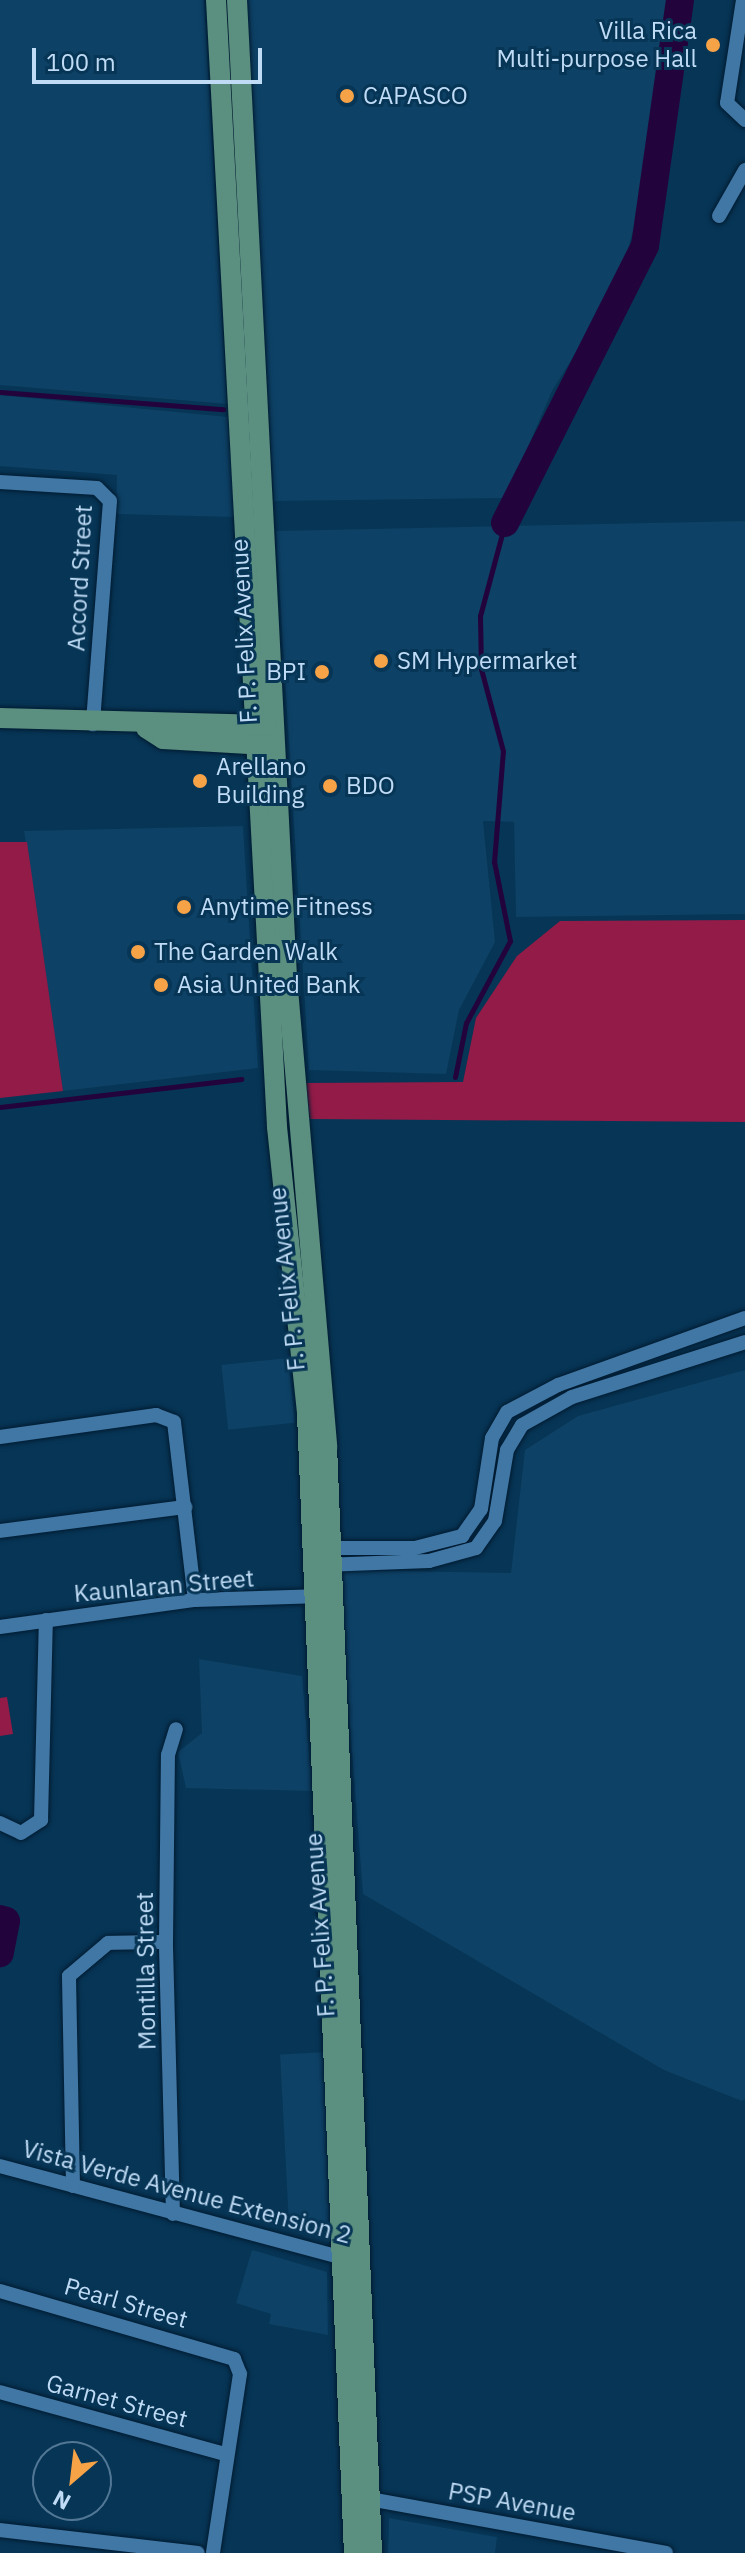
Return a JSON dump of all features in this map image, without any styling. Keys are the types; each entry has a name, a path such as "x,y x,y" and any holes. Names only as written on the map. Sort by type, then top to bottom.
{"main road":[{"name":"F. P. Felix Avenue","path":"216,0 266,735 331,1556 362,2260 356,2385"},
{"name":"F. P. Felix Avenue","path":"237,0 282,1194 307,1414 310,1597 341,2258 356,2385 360,2497 354,2553"},
{"path":"0,718 146,728 166,720 221,733 266,735"},
{"name":"F. P. Felix Avenue","path":"360,2497 372,2553"}],"street":[{"path":"743,0 727,103 745,120"},
{"path":"719,216 745,170"},
{"name":"Accord Street","path":"0,482 97,488 110,501 93,724"},
{"path":"309,1557 415,1548 462,1536 481,1509 492,1438 507,1412 655,1347 745,1318"},
{"path":"331,1556 429,1561 476,1548 495,1521 507,1450 522,1425 572,1397 745,1342"},
{"path":"655,1347 661,1369"},
{"path":"0,1437 162,1415 177,1430 195,1600"},
{"path":"0,1531 185,1507"},
{"name":"Kaunlaran Street","path":"0,1627 195,1600 332,1596"},
{"path":"0,1823 21,1833 41,1820 46,1620"},
{"name":"Montilla Street","path":"173,2214 166,1942 168,1755 176,1729"},
{"path":"73,2186 69,1976 108,1943 166,1942"},
{"name":"Vista Verde Avenue Extension 2","path":"0,2166 341,2258 362,2260"},
{"name":"Pearl Street","path":"0,2291 237,2363 222,2453"},
{"name":"Garnet Street","path":"0,2392 222,2453"},
{"path":"213,2553 222,2453"},
{"name":"PSP Avenue","path":"360,2497 666,2553"},
{"path":"0,2530 198,2553"}],"shaded area":[{"path":"0,0 204,0 227,404 0,385"},
{"path":"244,0 674,0 642,197 619,283 552,391 506,498 274,501"},
{"path":"0,395 228,417 235,517 116,514 117,475 0,466"},
{"path":"745,521 745,914 516,917 514,822 483,821 495,942 459,1010 446,1074 309,1070 276,531"},
{"path":"243,826 258,1068 63,1091 24,831"},
{"path":"0,842 27,842 63,1091 0,1098"},
{"path":"745,920 745,1122 310,1119 306,1083 463,1082 476,1018 517,956 560,921"},
{"path":"288,1358 295,1423 228,1430 221,1365"},
{"path":"745,1370 745,2099 742,2101 664,2070 363,1894 338,1570 511,1573 525,1450 578,1416"},
{"path":"199,1659 302,1676 312,1791 186,1788 178,1752 202,1733"},
{"path":"7,1697 13,1734 0,1736 0,1698"},
{"path":"326,2052 335,2223 289,2225 280,2054"},
{"path":"252,2250 327,2272 328,2335 269,2324 271,2314 236,2303"},
{"path":"389,2518 497,2537 495,2553 388,2553"}],"waterway":[{"path":"505,523 645,246 680,0"},
{"path":"0,392 223,409"},
{"path":"455,1077 466,1023 510,941 494,862 503,751 481,669 480,616 505,523"},
{"path":"0,1107 241,1079"},
{"path":"0,1919 6,1921 0,1953"}],"place":[{"name":"Villa Rica Multi-purpose Hall","path":"713,45"},
{"name":"CAPASCO","path":"347,96"},
{"name":"SM Hypermarket","path":"381,661"},
{"name":"BPI","path":"322,672"},
{"name":"Arellano Building","path":"200,781"},
{"name":"BDO","path":"330,786"},
{"name":"Anytime Fitness","path":"184,907"},
{"name":"The Garden Walk","path":"138,952"},
{"name":"Asia United Bank","path":"161,985"}]}
